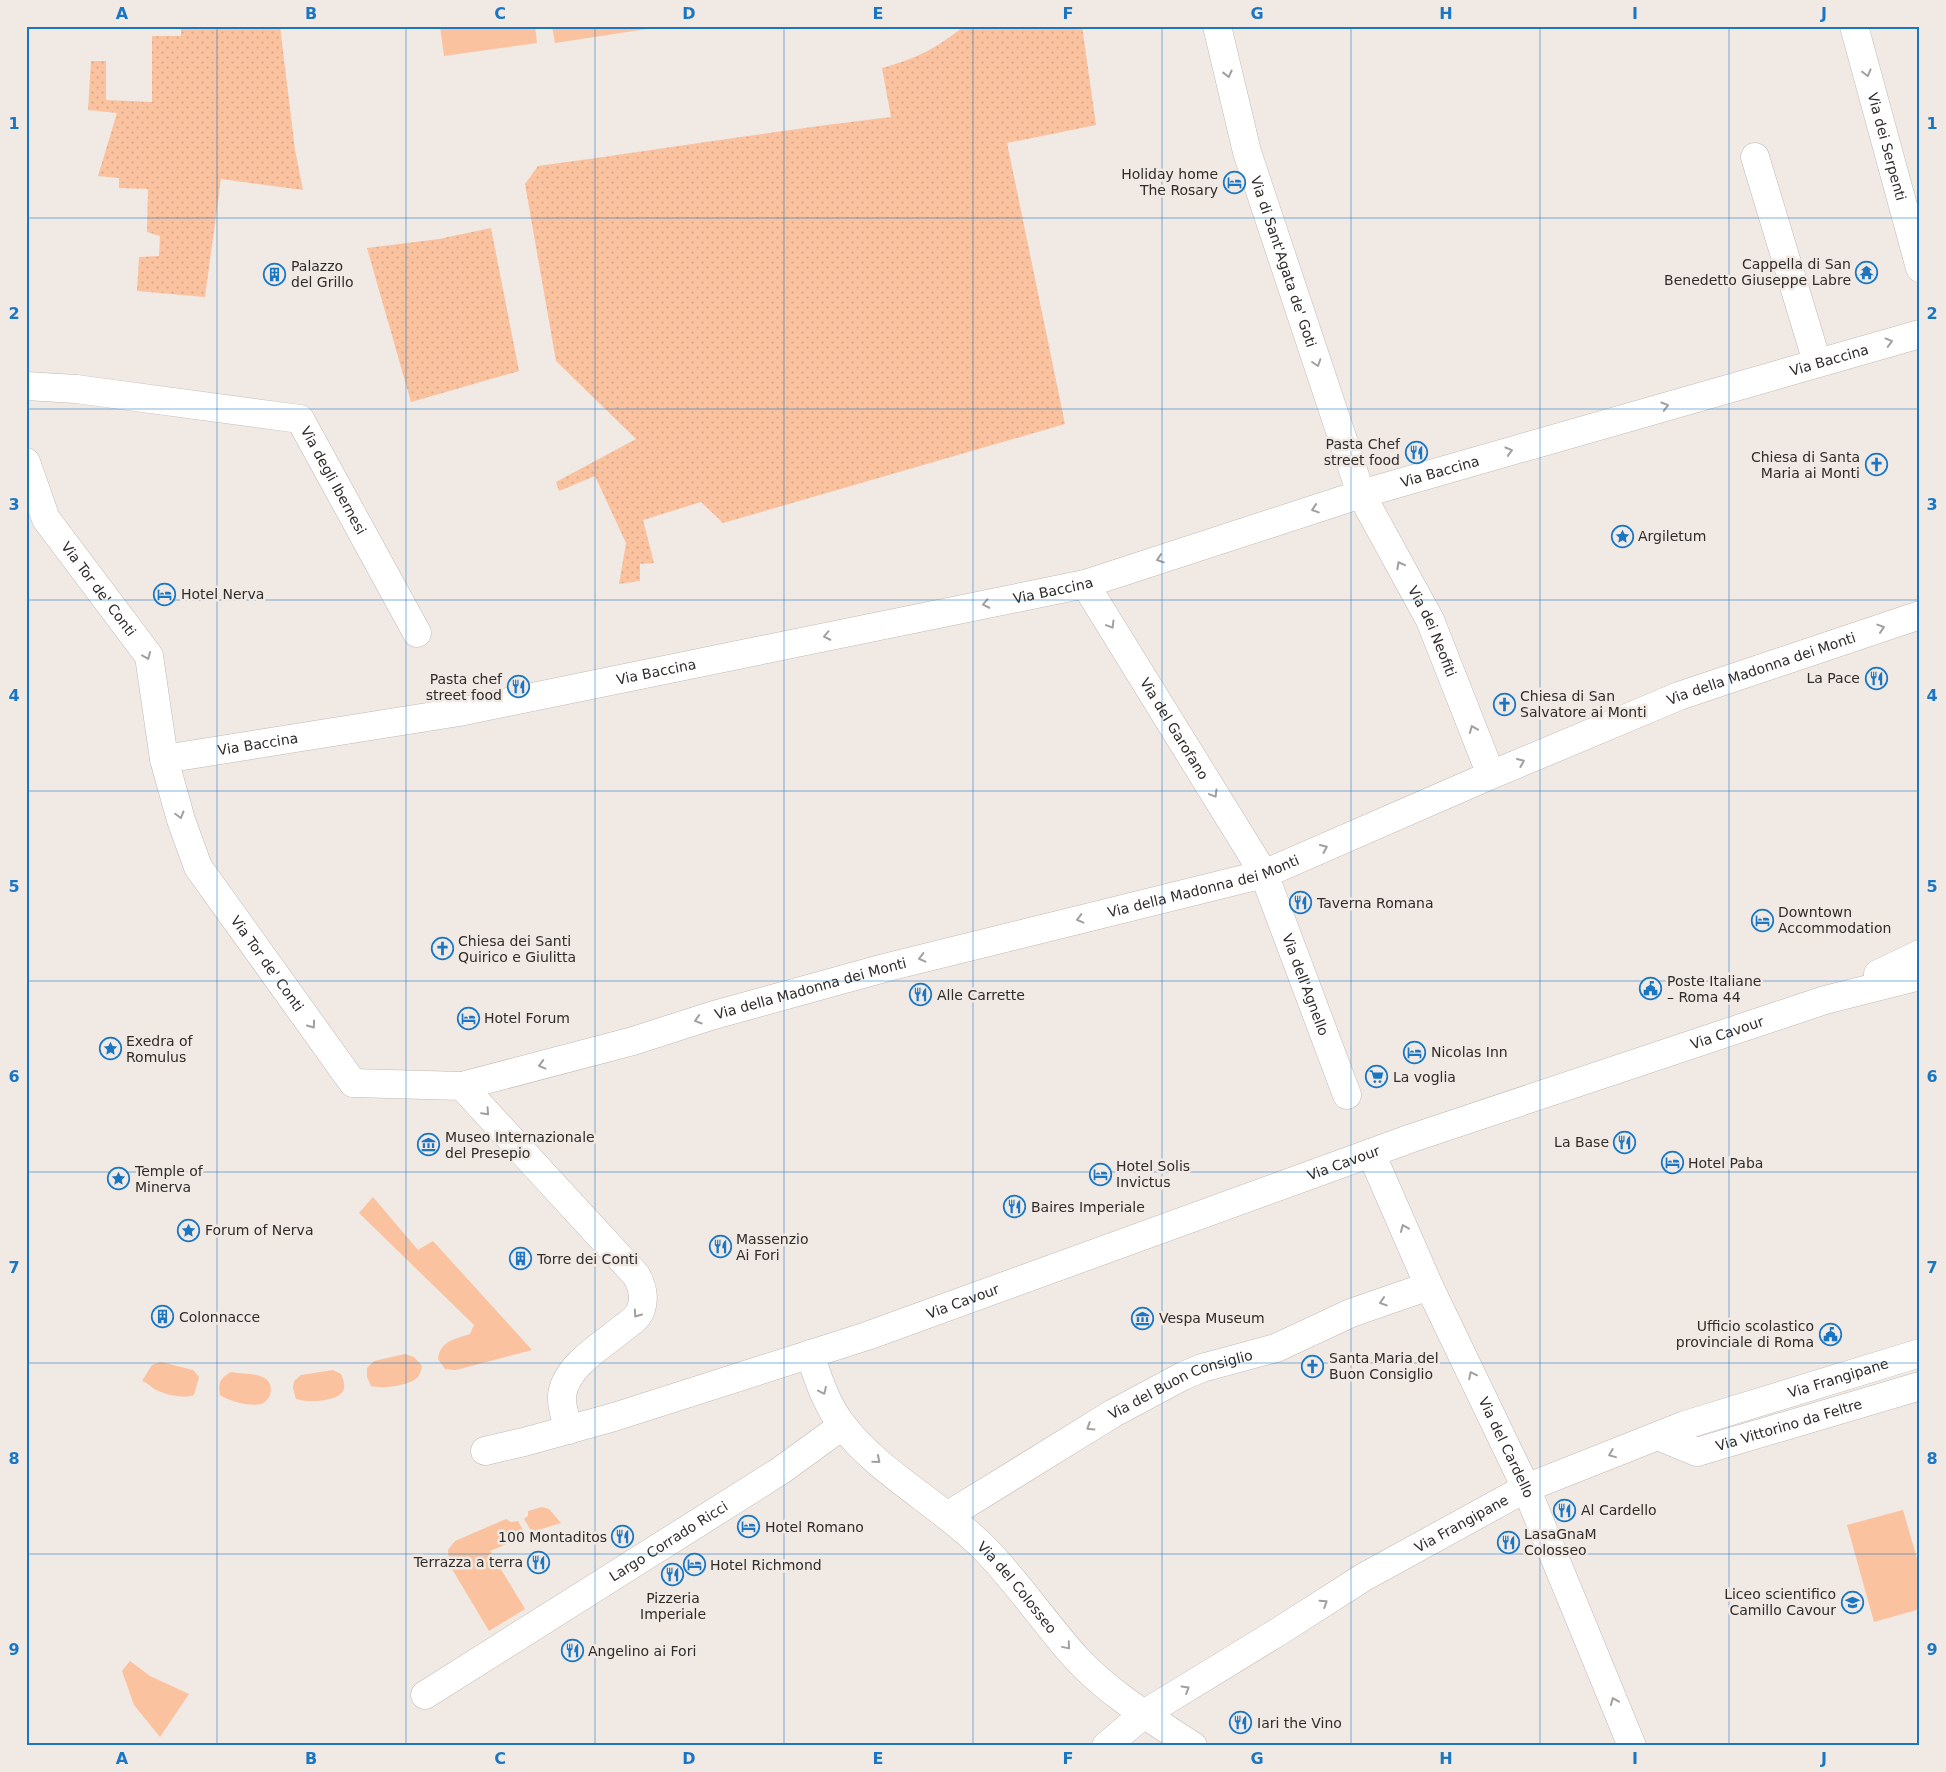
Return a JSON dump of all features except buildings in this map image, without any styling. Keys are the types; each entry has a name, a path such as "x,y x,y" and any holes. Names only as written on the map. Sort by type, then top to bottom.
{"street":[{"name":"Via di Sant'Agata de' Goti","path":"1217,26 1248,152 1361,494"},
{"name":"Via dei Serpenti","path":"1854,26 1920,268"},
{"path":"1755,157 1817,362"},
{"name":"Via Baccina","path":"164,760 459,712 1086,584 1361,494 1920,334"},
{"name":"Via degli Ibernesi","path":"26,386 76,389 300,419 417,633"},
{"name":"Via Tor de' Conti","path":"26,462 46,519 149,656 164,760 181,820 198,867 353,1083 462,1086"},
{"name":"Via dei Neofiti","path":"1361,494 1430,620 1491,775"},
{"name":"Via del Garofano","path":"1086,584 1264,874"},
{"name":"Via della Madonna dei Monti","path":"462,1086 633,1041 714,1015 888,967 1264,874 1687,692 1920,615"},
{"name":"Via dell'Agnello","path":"1264,874 1347,1095"},
{"name":"Via Cavour","path":"1825,1000 1920,954"},
{"name":"Via Cavour","path":"810,1354 867,1336 1371,1153 1825,1000 1920,976"},
{"path":"462,1086 632,1269 639,1280 642,1291 642,1307 634,1319 586,1358 568,1377 563,1389 562,1402 569,1430"},
{"name":"Via del Cardello","path":"1371,1153 1429,1286 1526,1488 1632,1746"},
{"name":"Via del Buon Consiglio","path":"947,1516 1112,1414 1183,1376 1202,1368 1276,1348 1352,1313 1429,1286"},
{"name":"Via Frangipane","path":"1106,1746 1144,1714 1379,1568 1526,1488 1695,1422 1920,1353"},
{"path":"485,1451 569,1430 810,1354 820,1384 842,1426"},
{"name":"Via Vittorino da Feltre","path":"1658,1436 1697,1452 1920,1386"},
{"name":"Via del Colosseo","path":"842,1426 876,1460 966,1531 1001,1566 1089,1671 1116,1694 1193,1746"},
{"name":"Largo Corrado Ricci","path":"425,1695 780,1471 842,1426"}],"shaded area":[{"path":"181,26 280,26 295,150 303,190 221,179 205,297 137,291 139,257 159,256 160,236 147,232 148,189 119,188 119,178 98,176 117,113 88,110 91,61 106,61 106,100 152,102 152,36 181,36"},
{"path":"440,26 535,26 537,43 444,56"},
{"path":"552,26 647,26 647,29 555,43"},
{"path":"964,26 1082,26 1096,125 1007,143 1065,424 723,523 701,502 643,520 654,563 640,564 640,581 619,584 626,543 595,476 559,491 556,482 636,439 556,361 525,184 538,166 891,117 882,68 926,52"},
{"path":"491,228 519,371 411,402 367,248 439,239"},
{"path":"373,1197 418,1250 433,1241 532,1350 456,1370 445,1369 438,1359 442,1348 454,1339 470,1334 474,1325 359,1213"},
{"path":"405,1354 414,1357 422,1366 418,1377 408,1383 395,1386 371,1386 367,1377 367,1368 374,1361"},
{"path":"161,1362 193,1370 199,1377 194,1395 185,1397 170,1395 156,1390 142,1381 152,1365"},
{"path":"333,1370 341,1374 344,1383 344,1389 336,1397 308,1401 296,1399 293,1388 294,1381 301,1375"},
{"path":"231,1372 255,1375 266,1379 271,1386 268,1399 261,1404 252,1405 234,1401 220,1395 219,1387 221,1381 224,1376"},
{"path":"542,1507 549,1509 561,1523 532,1532 524,1519 528,1516 528,1511"},
{"path":"1903,1510 1920,1569 1920,1609 1874,1622 1847,1525"},
{"path":"506,1519 511,1522 518,1521 526,1536 490,1551 525,1609 489,1631 449,1564 448,1550 455,1541"},
{"path":"130,1661 150,1676 189,1694 160,1737 134,1705 122,1671"}],"place":[{"name":"Holiday home The Rosary","path":"1234,182"},
{"name":"Cappella di San Benedetto Giuseppe Labre","path":"1867,272"},
{"name":"Palazzo del Grillo","path":"275,274"},
{"name":"Pasta Chef street food","path":"1416,452"},
{"name":"Chiesa di Santa Maria ai Monti","path":"1876,465"},
{"name":"Argiletum","path":"1622,536"},
{"name":"Hotel Nerva","path":"165,594"},
{"name":"La Pace","path":"1876,678"},
{"name":"Pasta chef street food","path":"518,687"},
{"name":"Chiesa di San Salvatore ai Monti","path":"1504,704"},
{"name":"Taverna Romana","path":"1301,903"},
{"name":"Downtown Accommodation","path":"1762,920"},
{"name":"Chiesa dei Santi Quirico e Giulitta","path":"442,949"},
{"name":"Poste Italiane – Roma 44","path":"1651,989"},
{"name":"Alle Carrette","path":"921,995"},
{"name":"Hotel Forum","path":"468,1018"},
{"name":"Exedra of Romulus","path":"110,1049"},
{"name":"Nicolas Inn","path":"1415,1052"},
{"name":"La voglia","path":"1377,1077"},
{"name":"La Base","path":"1625,1142"},
{"name":"Museo Internazionale del Presepio","path":"429,1145"},
{"name":"Hotel Paba","path":"1672,1163"},
{"name":"Hotel Solis Invictus","path":"1100,1174"},
{"name":"Temple of Minerva","path":"119,1179"},
{"name":"Baires Imperiale","path":"1015,1207"},
{"name":"Forum of Nerva","path":"189,1230"},
{"name":"Massenzio Ai Fori","path":"720,1247"},
{"name":"Torre dei Conti","path":"521,1259"},
{"name":"Colonnacce","path":"163,1317"},
{"name":"Vespa Museum","path":"1143,1318"},
{"name":"Ufficio scolastico provinciale di Roma","path":"1830,1334"},
{"name":"Santa Maria del Buon Consiglio","path":"1313,1366"},
{"name":"Al Cardello","path":"1565,1510"},
{"name":"Hotel Romano","path":"749,1527"},
{"name":"100 Montaditos","path":"623,1537"},
{"name":"LasaGnaM Colosseo","path":"1508,1542"},
{"name":"Terrazza a terra","path":"539,1562"},
{"name":"Hotel Richmond","path":"694,1565"},
{"name":"Pizzeria Imperiale","path":"673,1575"},
{"name":"Liceo scientifico Camillo Cavour","path":"1852,1602"},
{"name":"Angelino ai Fori","path":"572,1651"},
{"name":"Iari the Vino","path":"1241,1723"}]}
